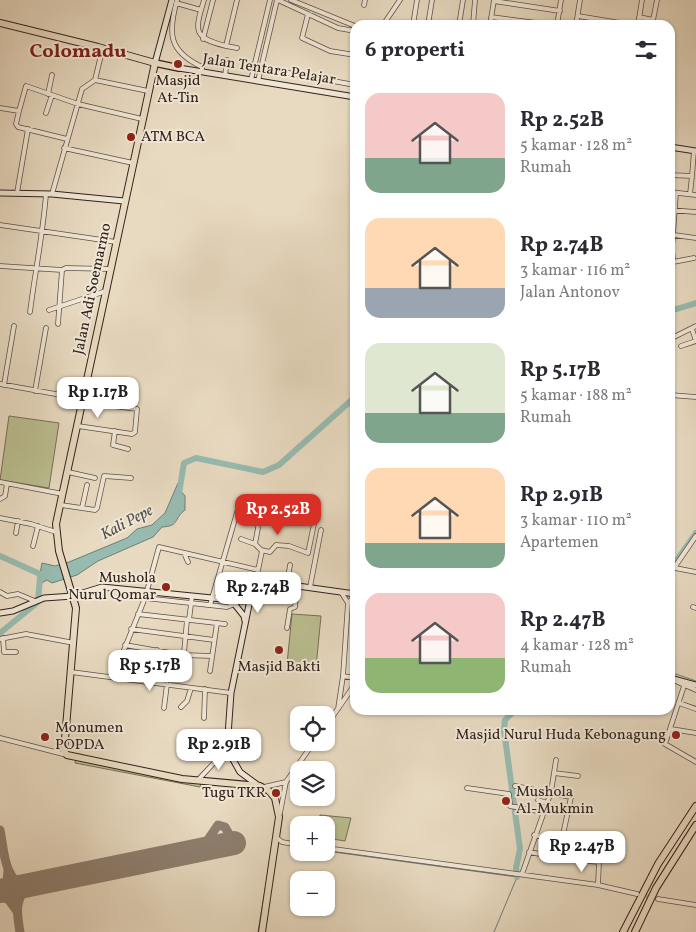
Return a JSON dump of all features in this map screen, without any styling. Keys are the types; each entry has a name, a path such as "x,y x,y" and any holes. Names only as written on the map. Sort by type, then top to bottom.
{"highway":[{"path":"0,23 150,60 155,63"},
{"path":"94,47 102,51 155,63"},
{"name":"Jalan Adi Soemarmo","path":"73,596 59,551 56,532 60,505 155,63"},
{"path":"73,596 76,608 74,643 63,753 80,758 198,780 261,787 275,798 279,817 262,932"},
{"path":"65,740 71,753 80,758"},
{"path":"624,932 658,864 696,806"},
{"path":"635,932 656,888 696,825"}],"main road":[{"path":"175,1 155,63 179,68"},
{"name":"Jalan Tentara Pelajar","path":"179,68 350,96"},
{"path":"675,148 695,151"},
{"path":"0,193 52,194 124,201"},
{"path":"261,787 240,772 227,750 231,693 255,585 262,581 350,594"},
{"path":"0,613 13,611 44,598 73,596 102,587 192,596 211,602 250,602"},
{"path":"233,602 244,616 245,626"},
{"path":"675,680 685,684 696,685"}],"street":[{"path":"204,0 197,28 203,39 237,48"},
{"path":"203,39 212,0"},
{"path":"226,46 238,0"},
{"path":"251,80 270,0"},
{"path":"258,81 278,0 338,28 350,30"},
{"path":"290,0 350,24"},
{"path":"386,20 400,0"},
{"path":"414,20 417,0"},
{"path":"429,20 432,0"},
{"path":"460,20 463,0"},
{"path":"473,20 475,0"},
{"path":"559,20 561,0"},
{"path":"577,20 580,0"},
{"path":"639,20 642,0"},
{"path":"653,20 657,0"},
{"path":"201,10 175,1 171,23 172,35 181,54 185,59 202,67 202,72"},
{"path":"509,20 492,18 494,1 560,10"},
{"path":"308,14 302,38 330,50 350,54"},
{"path":"578,16 602,20"},
{"path":"639,17 646,20"},
{"path":"52,194 66,139 83,87 94,80 102,51"},
{"path":"225,76 227,60"},
{"path":"261,68 350,84"},
{"path":"46,113 52,75"},
{"path":"94,80 148,92"},
{"path":"66,139 17,126 25,86 78,104 142,120"},
{"path":"0,108 19,111"},
{"path":"17,193 28,129"},
{"path":"64,148 133,163"},
{"path":"690,194 694,185 692,176 695,151"},
{"path":"675,175 692,176"},
{"path":"696,195 676,193 675,210 696,212"},
{"path":"30,312 35,268 44,230 46,194"},
{"path":"0,225 116,242"},
{"path":"675,235 696,238"},
{"path":"675,262 694,258"},
{"path":"0,266 62,270 66,268 110,269"},
{"path":"58,324 62,270"},
{"path":"49,310 106,291"},
{"path":"14,326 2,385 137,410 134,433 78,426"},
{"path":"675,336 694,327 696,341 681,346"},
{"path":"35,391 46,328"},
{"path":"675,395 696,397"},
{"path":"115,431 113,446 128,449"},
{"path":"68,472 88,481 95,478"},
{"path":"60,505 96,509 104,476 131,478"},
{"path":"82,508 88,481"},
{"path":"0,482 63,494"},
{"path":"0,499 5,496 7,484"},
{"path":"145,598 191,603 211,602 238,509"},
{"path":"0,518 56,532"},
{"path":"16,534 18,521"},
{"path":"254,544 258,528 256,521"},
{"path":"241,539 270,552 276,545 289,546 308,553 314,524"},
{"path":"33,546 38,526"},
{"path":"310,587 321,530"},
{"path":"675,565 696,536"},
{"path":"113,677 145,598 159,548 258,570"},
{"path":"255,585 262,550"},
{"path":"184,553 188,562"},
{"path":"287,584 290,565"},
{"path":"675,568 696,572"},
{"path":"287,628 290,609 294,608 297,585"},
{"path":"154,591 154,598"},
{"path":"0,592 7,596 18,594 36,601"},
{"path":"337,710 342,676 348,602 342,592"},
{"path":"250,602 261,604 262,594"},
{"path":"184,653 192,596"},
{"path":"138,614 225,624"},
{"path":"210,672 217,623"},
{"path":"131,629 214,640"},
{"path":"16,652 4,652 1,639 26,634 74,643"},
{"path":"125,645 182,655 184,653 212,656"},
{"path":"151,683 157,650"},
{"path":"153,673 161,675 165,663 164,660 155,658"},
{"path":"71,672 231,693"},
{"path":"342,676 350,677"},
{"path":"164,708 167,684"},
{"path":"696,690 685,684 665,744 696,762"},
{"path":"181,707 187,701 191,688"},
{"path":"204,718 205,689"},
{"path":"335,713 350,691"},
{"path":"679,703 696,709"},
{"path":"671,728 696,733"},
{"path":"0,738 49,752 63,753"},
{"path":"49,752 60,748 65,740"},
{"path":"198,780 227,750"},
{"path":"279,817 286,782 308,751"},
{"path":"519,874 551,792 556,760"},
{"path":"554,773 578,776"},
{"path":"261,787 286,782"},
{"path":"516,786 571,797 558,858"},
{"path":"467,788 510,795 514,806 543,812"},
{"path":"538,800 547,802"},
{"path":"534,835 580,843 578,860"},
{"path":"276,841 290,843"},
{"path":"335,849 598,885 637,894"},
{"path":"529,852 558,858 598,862 598,885"},
{"path":"658,899 696,905"}],"green space":[{"path":"9,416 59,423 49,488 0,480"},
{"path":"292,614 321,616 316,667 287,664"},
{"path":"76,758 201,784 200,787 75,763"},
{"path":"335,816 351,818 345,841 335,839"}],"water":[{"path":"178,483 180,490 185,496 185,510 174,524 162,527 153,537 98,561 77,575 52,583 47,580 38,585 42,563 55,566 69,562 127,538 137,529 152,525 165,513"}],"waterway":[{"name":"Kali Pepe","path":"675,309 696,303"},
{"name":"Kali Pepe","path":"178,499 184,463 196,458 263,472 279,465 350,401"},
{"path":"675,563 696,533"},
{"name":"Kali Pepe","path":"0,556 40,574 49,574"},
{"path":"0,633 38,602 40,577"},
{"path":"675,674 696,681"},
{"path":"510,715 505,720 504,730 520,849 516,868 517,877"},
{"path":"258,932 273,842"},
{"path":"335,852 517,877 494,932"}],"taxiway":[{"path":"196,851 205,844 218,825 225,827 230,836 227,848 218,853 204,850"},
{"path":"0,830 6,864 14,879 20,884 28,886"},
{"path":"0,890 7,882 8,870"},
{"path":"20,932 18,907 20,897 28,886"},
{"path":"0,895 9,900 17,911"}],"runway":[{"path":"0,891 234,843"}],"tunnel":[{"path":"640,895 658,899"}],"place":[{"name":"Masjid At-Tin","path":"178,64"},
{"name":"ATM BCA","path":"131,137"},
{"name":"Mushola Nurul Qomar","path":"166,587"},
{"name":"Masjid Bakti","path":"279,650"},
{"name":"Masjid Nurul Huda Kebonagung","path":"676,735"},
{"name":"Monumen POPDA","path":"45,737"},
{"name":"Tugu TKR","path":"276,793"},
{"name":"Mushola Al-Mukmin","path":"506,801"}],"district":[{"name":"Colomadu","path":"78,52"}]}
